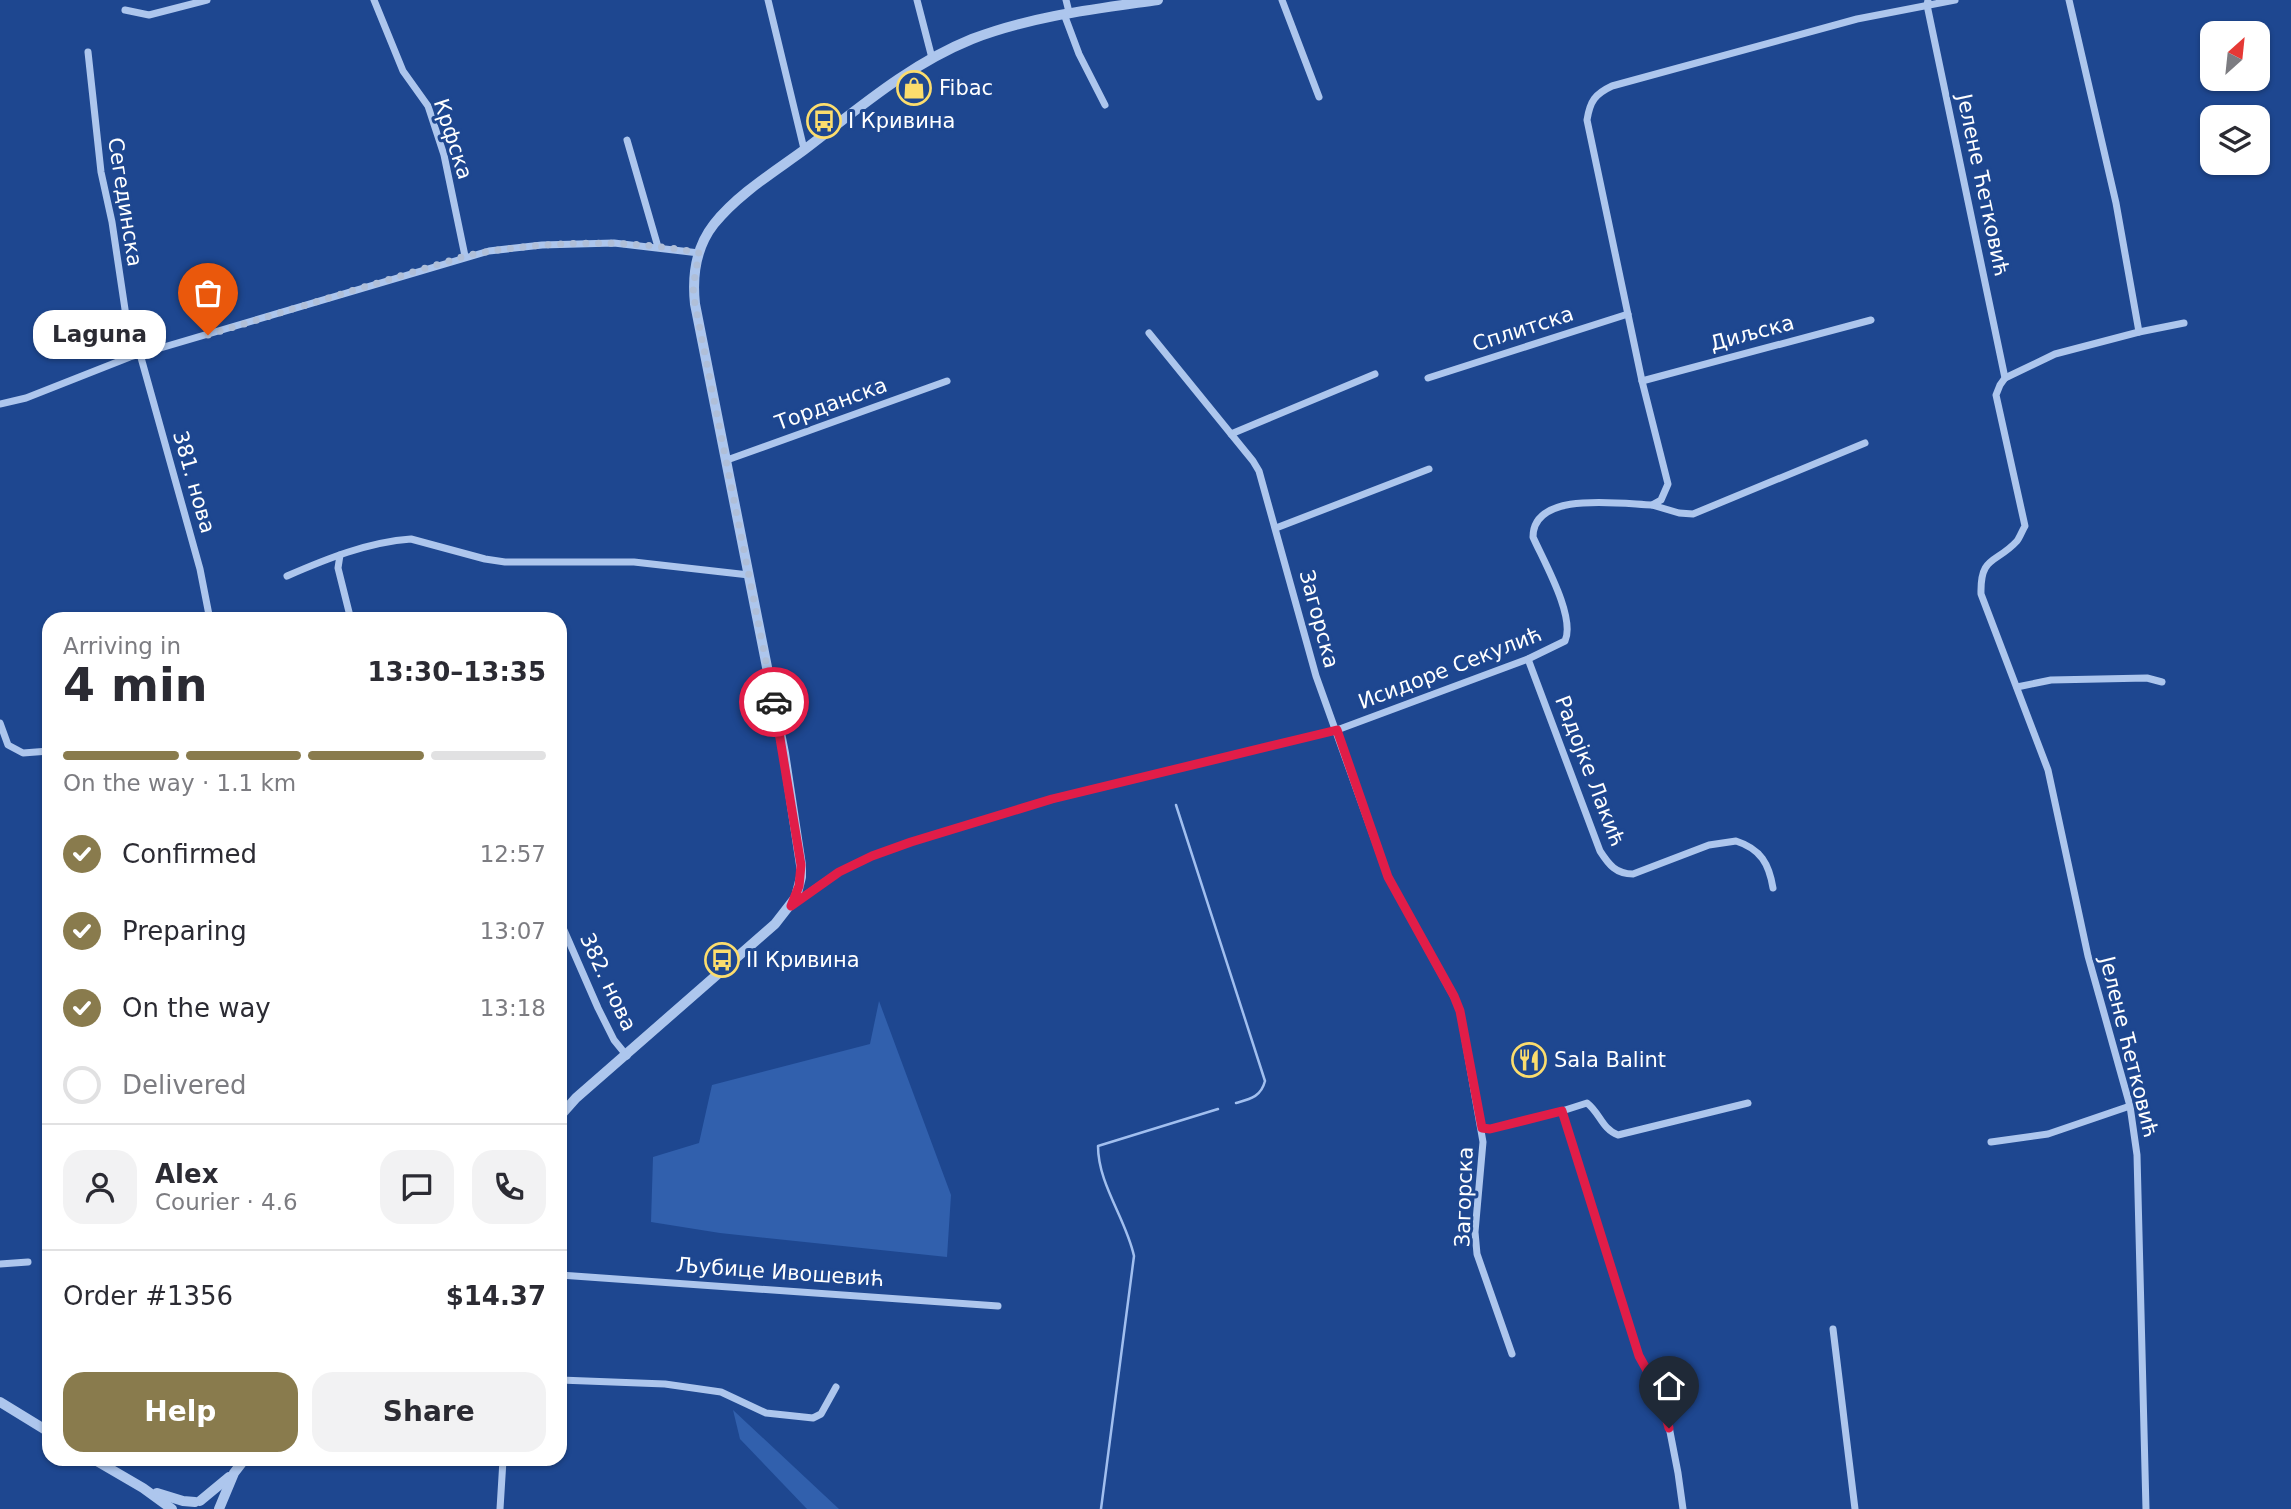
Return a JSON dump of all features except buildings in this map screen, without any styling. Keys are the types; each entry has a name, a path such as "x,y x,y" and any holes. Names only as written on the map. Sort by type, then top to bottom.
{"street":[{"path":"125,10 149,15 207,0"},
{"name":"Крфска","path":"374,0 403,71 428,106 444,155 465,256"},
{"path":"768,0 804,149"},
{"path":"917,0 932,58"},
{"path":"1066,0 1066,13 1079,54 1105,105"},
{"path":"567,1108 775,924 791,906 799,886 801,865 784,753 695,304 694,278 699,253 714,225 751,189 896,79 932,58 972,39 1022,23 1066,13 1158,0"},
{"path":"1282,0 1319,97"},
{"path":"1652,505 1661,500 1668,484 1642,381 1587,120 1591,101 1596,94 1612,86 1857,19 1928,3 1955,0"},
{"path":"2069,0 2116,203 2139,332"},
{"name":"Јелене Ћетковић","path":"1928,3 2006,378 1996,395 2025,526 2017,541 1991,560 1982,571 1981,594 2048,770 2088,956 2130,1106 2137,1154 2146,1509"},
{"name":"Сегединска","path":"88,52 101,172 129,336 141,354"},
{"path":"627,140 658,247"},
{"path":"0,404 26,398 141,354 465,256 542,245 614,243 699,253"},
{"name":"Сплитска","path":"1428,378 1628,314"},
{"name":"Диљска","path":"1642,381 1871,320"},
{"path":"2006,378 2055,354 2184,323"},
{"name":"Загорска","path":"1149,333 1259,471 1316,676 1388,877 1460,1011 1483,1142 1475,1232 1477,1254 1512,1354"},
{"name":"381. нова","path":"141,354 200,569 208,612"},
{"path":"1231,434 1375,374"},
{"name":"Торданска","path":"727,460 947,381"},
{"path":"1652,505 1693,514 1865,443"},
{"path":"1276,528 1429,469"},
{"name":"Исидоре Секулић","path":"791,906 839,872 911,842 1052,799 1337,730 1559,645 1569,633 1561,601 1533,537 1533,527 1538,518 1555,508 1584,503 1652,505"},
{"path":"287,576 340,555 411,539 485,559 514,563 634,562 750,575"},
{"path":"340,555 338,568 349,612"},
{"name":"Радојке Лакић","path":"1528,659 1600,851 1615,870 1633,874 1709,845 1736,841 1762,856 1769,868 1773,888"},
{"path":"2017,687 2051,680 2147,678 2162,682"},
{"path":"0,723 8,745 23,753 42,752"},
{"name":"382. нова","path":"567,937 614,1040 627,1056"},
{"path":"1482,1128 1490,1129 1587,1103 1594,1109 1606,1129 1618,1135 1748,1103"},
{"path":"1992,1142 2049,1134 2130,1106"},
{"path":"1562,1111 1639,1356 1665,1406 1683,1509"},
{"path":"0,1264 28,1262"},
{"name":"Љубице Ивошевић","path":"567,1275 998,1306"},
{"path":"1833,1329 1855,1509"},
{"path":"567,1380 665,1384 721,1392 766,1413 813,1418 821,1414 836,1387"},
{"path":"0,1402 42,1428"},
{"path":"105,1466 172,1509"},
{"path":"143,1488 183,1501 210,1504 217,1509 239,1466"},
{"path":"500,1509 503,1466"},
{"path":"185,1509 234,1473"}],"shaded area":[{"path":"879,1001 951,1195 947,1257 720,1233 651,1222 653,1157 699,1143 712,1085 870,1044"},
{"path":"733,1410 839,1509 807,1509 740,1439"}],"waterway":[{"path":"1176,805 1265,1081 1258,1094 1236,1103"},
{"path":"1101,1509 1134,1256 1102,1174 1098,1146 1218,1109"}],"way so far":[{"path":"208,335 489,251 542,245 614,243 699,253 694,270 695,304 774,702"}],"place":[{"name":"Fibac","path":"914,88"},
{"name":"I Кривина","path":"824,121"},
{"name":"Laguna","path":"208,335"},
{"name":"II Кривина","path":"722,960"},
{"name":"Sala Balint","path":"1529,1060"}],"route":[{"path":"774,702 801,865 799,886 791,906 839,872 911,842 1052,799 1337,730 1388,877 1460,1011 1482,1128 1490,1129 1562,1111 1639,1356 1665,1406 1669,1428"}]}
